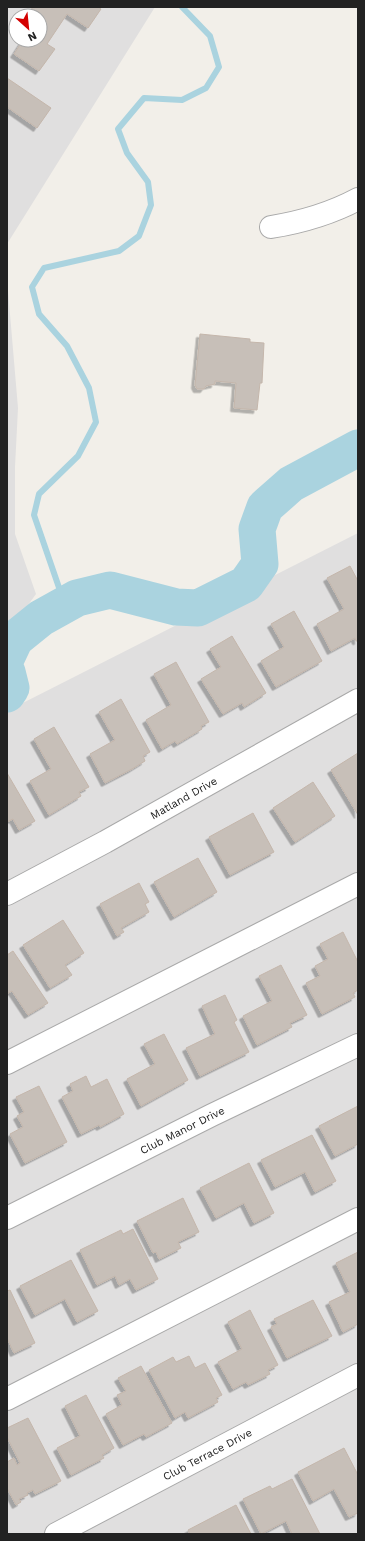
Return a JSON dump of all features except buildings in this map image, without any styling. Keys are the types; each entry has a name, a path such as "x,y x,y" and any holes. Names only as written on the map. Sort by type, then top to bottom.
{"street":[{"path":"271,227 300,222 337,210 358,199"},
{"name":"Matland Drive","path":"7,894 105,842 358,700"},
{"path":"7,1063 358,884"},
{"name":"Club Manor Drive","path":"7,1218 212,1115 358,1045"},
{"path":"7,1399 358,1219"},
{"name":"Club Terrace Drive","path":"56,1534 358,1375"}],"shaded area":[{"path":"7,7 155,7 7,244"},
{"path":"7,279 18,408 15,467 15,534 36,594 7,634"},
{"path":"358,533 358,1534 7,1534 7,711"}],"waterway":[{"path":"65,605 34,515 39,494 78,456 96,422 89,388 67,346 39,314 32,287 44,268 119,251 139,236 151,205 148,182 127,153 118,129 144,98 182,100 206,88 219,67 210,36 182,7"},
{"path":"7,656 15,639 41,618 77,598 110,590 176,607 198,608 246,584 260,564 257,529 265,507 291,484 358,448"},
{"path":"7,672 11,688 7,694"}]}
